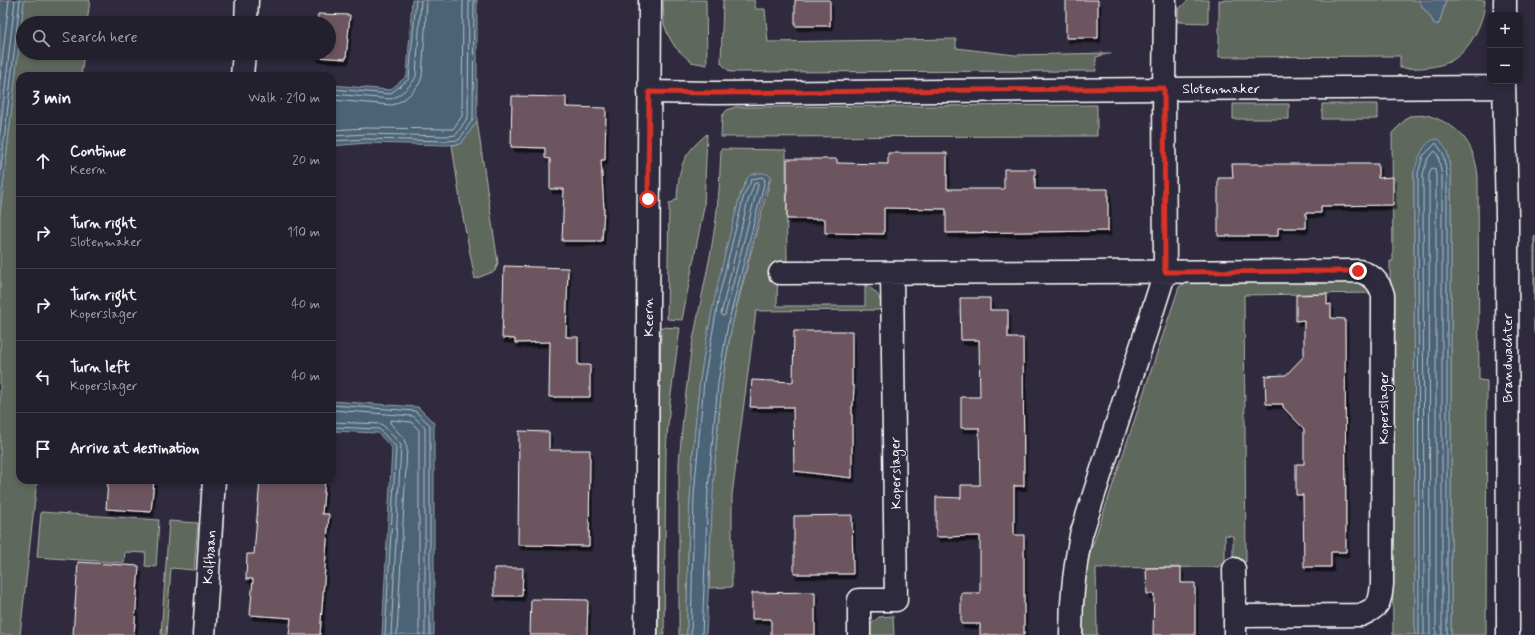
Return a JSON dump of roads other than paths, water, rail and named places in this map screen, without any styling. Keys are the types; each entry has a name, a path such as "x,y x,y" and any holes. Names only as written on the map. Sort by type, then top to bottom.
{"street":[{"path":"246,16 247,0"},
{"name":"Keern","path":"646,635 650,0"},
{"path":"1071,635 1071,604 1075,564 1081,535 1165,272 1165,0"},
{"path":"1505,0 1505,12"},
{"path":"242,72 243,60"},
{"name":"Slotenmaker","path":"649,92 716,93 1504,84"},
{"name":"Brandwachter","path":"1504,84 1507,216 1508,635"},
{"name":"Koperslager","path":"780,273 1358,271 1370,274 1377,281 1383,295 1381,598 1374,610 1361,615 1235,625 1234,569"},
{"name":"Koperslager","path":"858,635 859,600 896,600 892,273"},
{"name":"Kolfbaan","path":"204,635 214,484"}],"water":[{"path":"0,0 24,0 22,16 16,16 16,60 17,60 0,213"},
{"path":"412,0 477,0 477,121 461,144 367,143 336,146 336,85 390,90 407,76"},
{"path":"1419,0 1446,0 1439,24 1434,24"},
{"path":"1436,139 1440,140 1447,151 1451,175 1451,635 1415,635 1414,172 1424,148 1431,141"},
{"path":"765,173 771,176 764,195 740,289 725,360 714,478 706,635 687,635 690,507 700,380 718,286 741,193 750,175"},
{"path":"336,401 418,407 434,423 434,635 382,635 392,448 378,433 336,431"}]}
